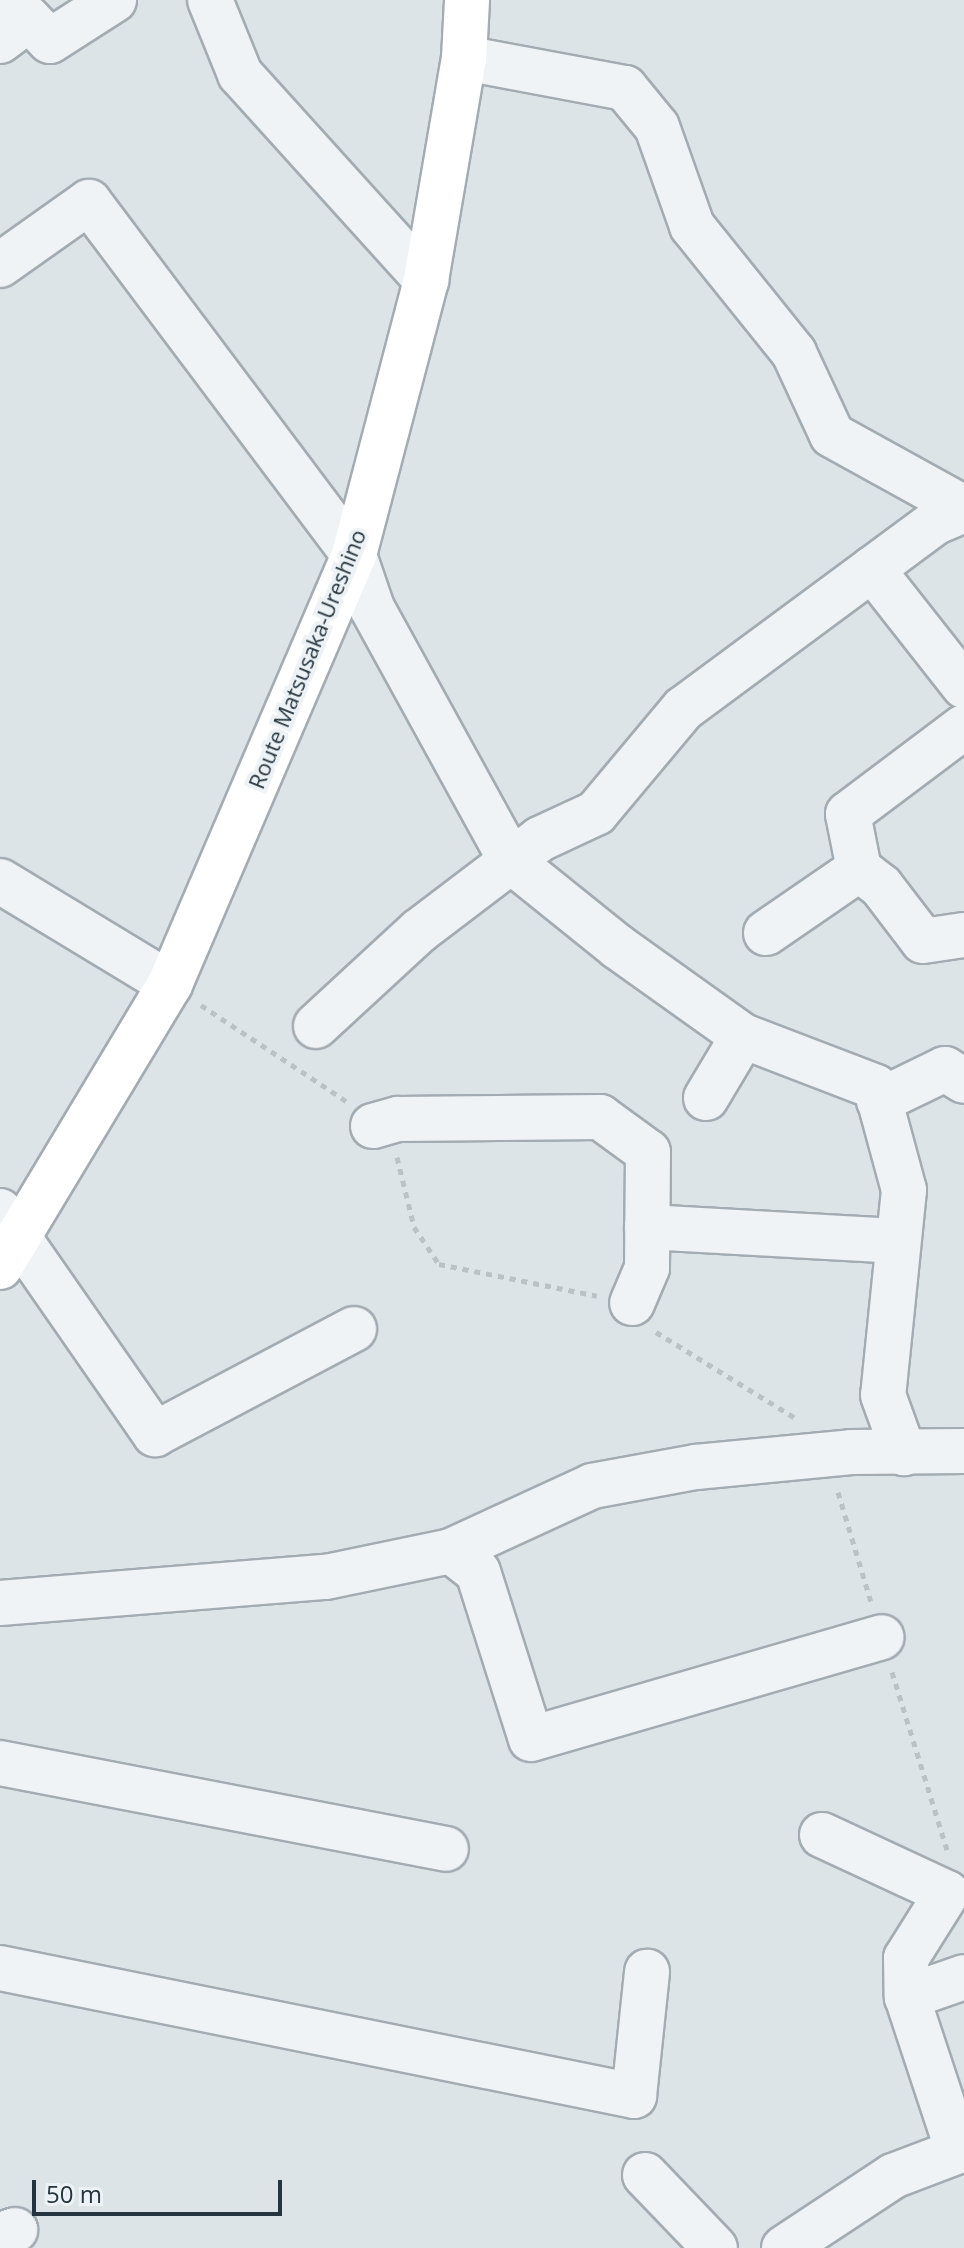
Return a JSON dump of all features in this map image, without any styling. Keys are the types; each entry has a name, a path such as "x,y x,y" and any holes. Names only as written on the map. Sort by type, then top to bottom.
{"main road":[{"name":"Route Matsusaka-Ureshino","path":"6,1238 170,984 354,555 426,280 464,58 467,0"}],"street":[{"path":"13,20 50,41 114,0"},
{"path":"210,0 240,74 426,280"},
{"path":"464,58 625,88 657,127 692,226 794,353 832,435 964,509"},
{"path":"0,265 89,202 354,555 372,608 511,861 618,947 743,1036 876,1087 904,1190 896,1241 883,1395 904,1453"},
{"path":"316,1026 419,931 511,861 540,839 596,813 683,709 936,522 964,509"},
{"path":"872,569 964,686"},
{"path":"964,727 848,814 859,869 881,886 923,941 964,935"},
{"path":"766,933 859,869"},
{"path":"0,881 170,984"},
{"path":"706,1098 743,1036"},
{"path":"879,1101 945,1069 964,1081"},
{"path":"373,1126 398,1119 600,1117 648,1152 647,1268 632,1303"},
{"path":"647,1227 896,1241"},
{"path":"6,1238 155,1434 354,1329"},
{"path":"0,1603 326,1577 451,1551 592,1486 696,1467 964,1451"},
{"path":"451,1551 478,1572 531,1739 881,1637"},
{"path":"0,1763 446,1849"},
{"path":"784,2248 893,2176 961,2150 907,1997 906,1958 947,1893 822,1835"},
{"path":"0,1968 634,2096 647,1972"},
{"path":"907,1997 964,1977"},
{"path":"645,2175 715,2248"}],"path":[{"path":"170,984 340,1095 394,1145 414,1227 439,1264 632,1303 646,1327 800,1421"}]}
